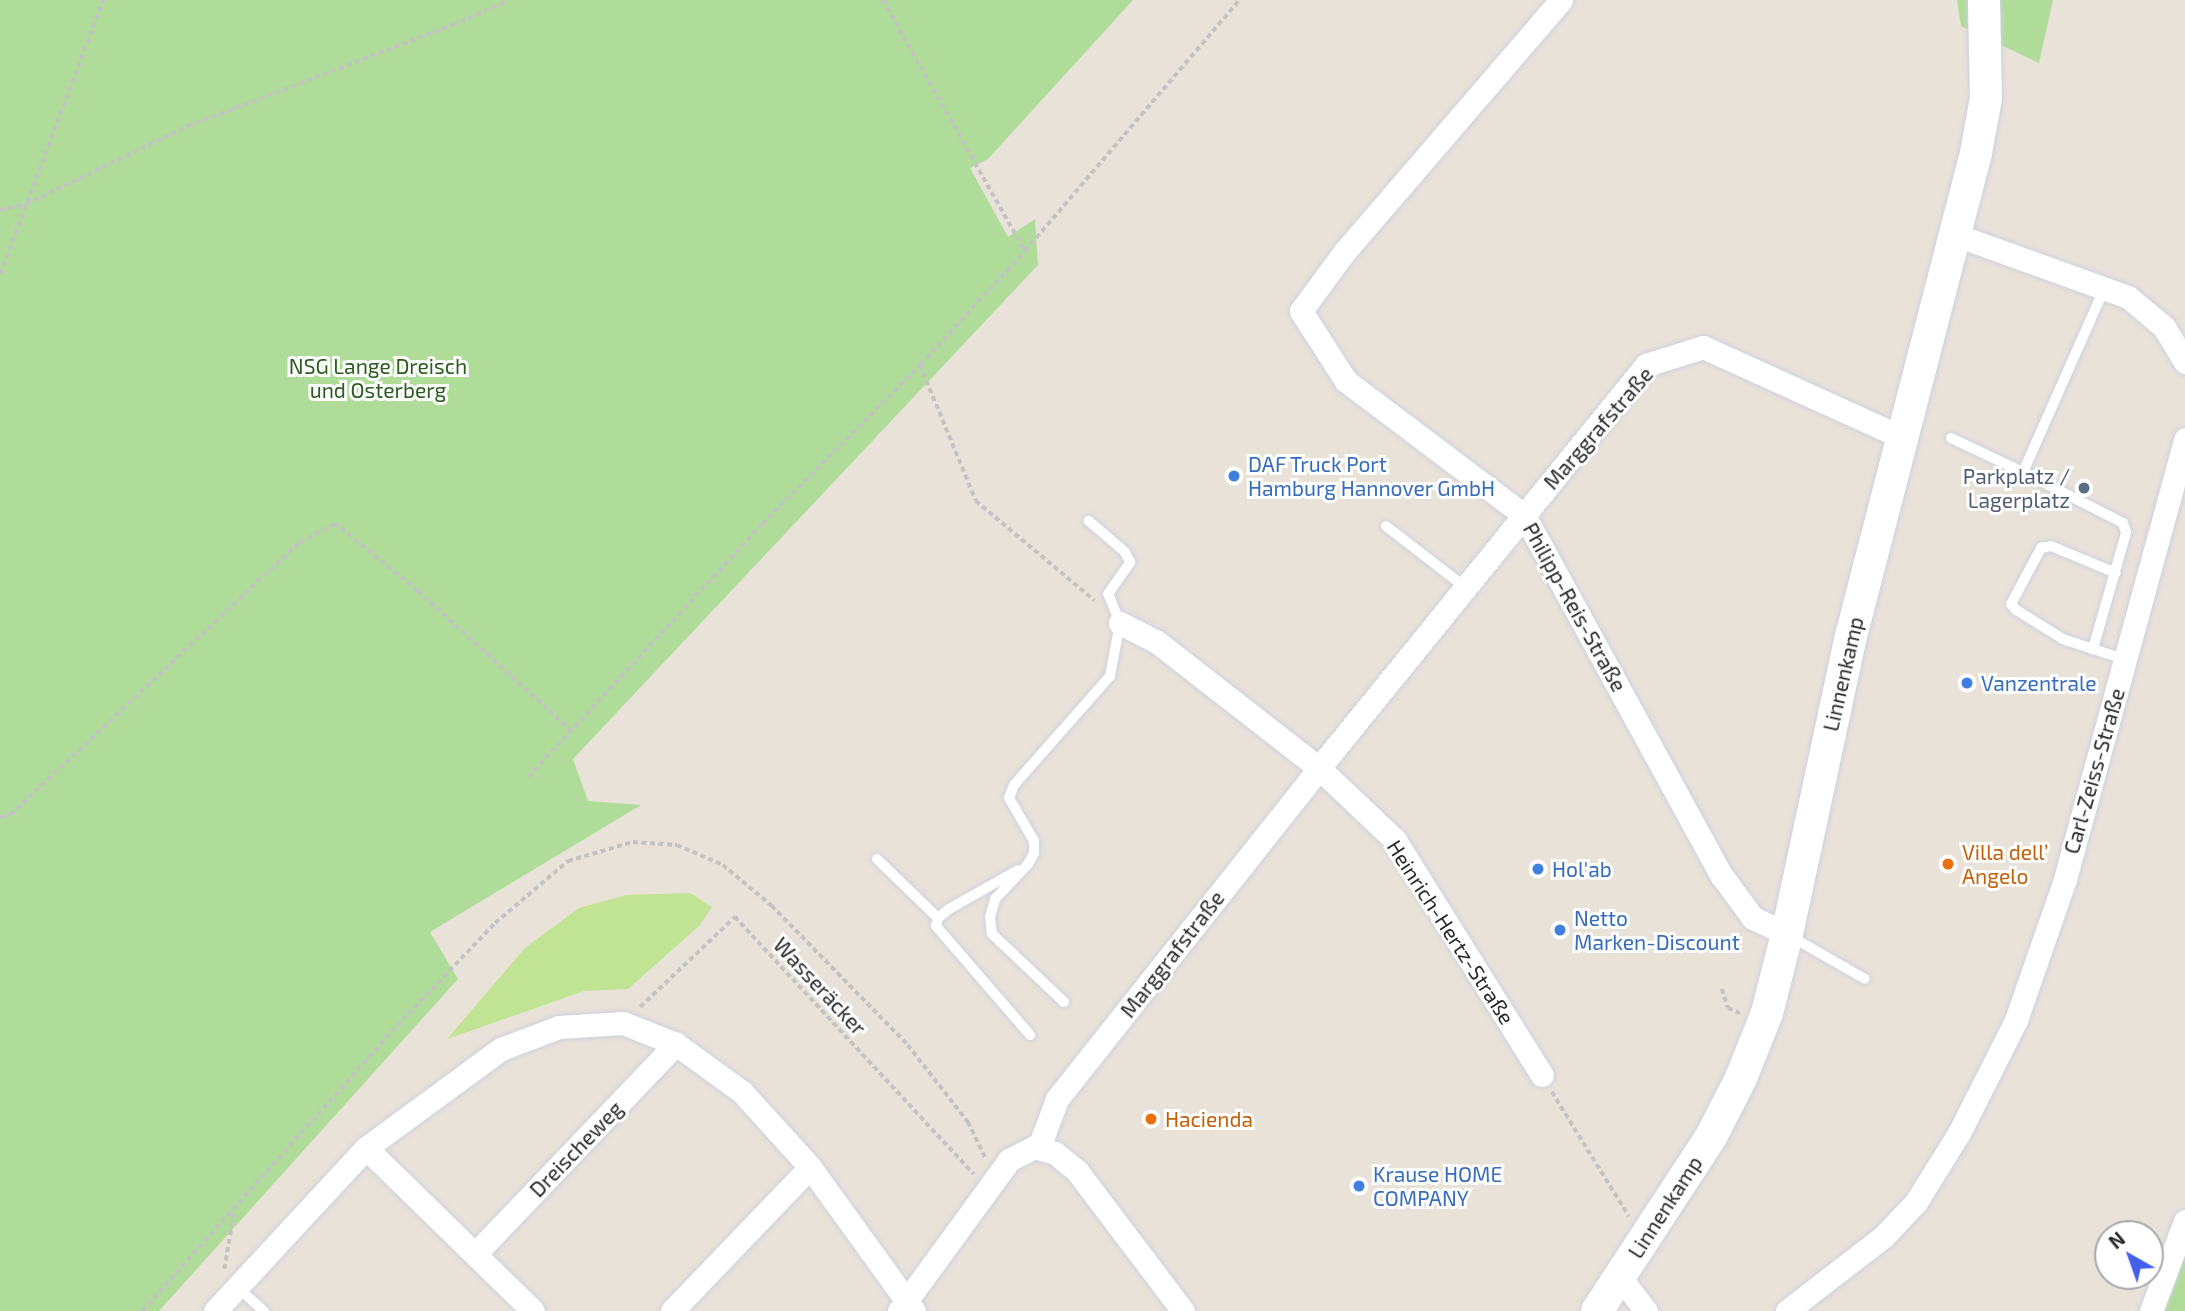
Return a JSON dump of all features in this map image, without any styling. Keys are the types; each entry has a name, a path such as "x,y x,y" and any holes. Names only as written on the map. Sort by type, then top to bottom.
{"main road":[{"name":"Linnenkamp","path":"1597,1311 1712,1135 1741,1079 1767,1013 1787,934 1847,653 1901,437 1956,235 1986,98 1984,0"}],"street":[{"name":"Philipp-Reis-Straße","path":"1561,0 1345,251 1301,311 1346,380 1524,515 1722,876 1753,918 1787,934"},
{"path":"1956,235 2105,287 2145,309 2164,327 2185,362"},
{"name":"Marggrafstraße","path":"1039,1147 1057,1099 1319,768 1646,365 1703,347 1901,437"},
{"name":"Carl-Zeiss-Straße","path":"1787,1311 1895,1225 1922,1194 1959,1133 2016,1020 2035,971 2064,879 2185,439"},
{"path":"1120,623 1157,642 1319,768"},
{"name":"Heinrich-Hertz-Straße","path":"1319,768 1395,840 1542,1075"},
{"path":"215,1311 366,1148 501,1049 559,1027 623,1023 676,1044 742,1093 810,1167 907,1307 992,1184 1017,1153 1039,1147 1061,1157 1084,1180 1182,1311"},
{"name":"Dreischeweg","path":"475,1254 676,1044"},
{"path":"366,1148 533,1311"},
{"path":"672,1311 810,1167"},
{"path":"2151,1311 2185,1221"},
{"path":"1620,1276 1646,1311"}],"lane":[{"path":"2023,472 2105,287"},
{"path":"1951,438 2123,523 2126,533 2093,649"},
{"path":"1064,1002 992,934 990,917 995,899 1028,864 1034,853 1034,841 1009,798 1014,785 1110,676 1120,623 1108,594 1129,566 1129,558 1089,521"},
{"path":"1386,526 1465,587"},
{"path":"2116,573 2052,546 2041,548 2011,604 2016,611 2063,639 2126,660"},
{"path":"877,859 938,918"},
{"path":"1028,864 968,897 938,918 936,926 1030,1035"},
{"path":"1787,934 1865,979"},
{"path":"236,1286 264,1311"}],"path":[{"path":"0,274 103,0"},
{"path":"0,210 26,204 188,126 453,25 509,0"},
{"path":"883,0 1025,251"},
{"path":"528,778 762,524 920,365 1025,251 1239,0"},
{"path":"920,365 976,501 1120,623"},
{"path":"0,817 10,815 300,542 335,523 418,591 571,730"},
{"path":"142,1311 408,1014 495,923 568,861 633,842 677,845 723,865 772,906 908,1045 968,1122 992,1184"},
{"name":"Wasseräcker","path":"623,1023 734,916 992,1184"},
{"path":"1722,989 1728,1008 1750,1017"},
{"path":"1542,1075 1634,1224"},
{"path":"235,1209 223,1274 236,1286"}],"green space":[{"name":"NSG Lange Dreisch und Osterberg","path":"0,0 1133,0 988,159 970,168 1008,237 1035,219 1038,265 573,759 588,801 641,805 430,932 458,979 159,1311 0,1311"},
{"path":"1957,0 2053,0 2039,63 1961,26"},
{"path":"690,893 712,907 699,926 628,989 584,991 447,1039 525,948 579,908 626,895"},
{"path":"2185,1255 2185,1311 2165,1311"}],"place":[{"name":"DAF Truck Port Hamburg Hannover GmbH","path":"1234,476"},
{"name":"Parkplatz / Lagerplatz","path":"2084,488"},
{"name":"Vanzentrale","path":"1967,683"},
{"name":"Villa dell’ Angelo","path":"1948,864"},
{"name":"Hol'ab","path":"1538,869"},
{"name":"Netto Marken-Discount","path":"1560,930"},
{"name":"Hacienda","path":"1151,1119"},
{"name":"Krause HOME COMPANY","path":"1359,1186"}]}
